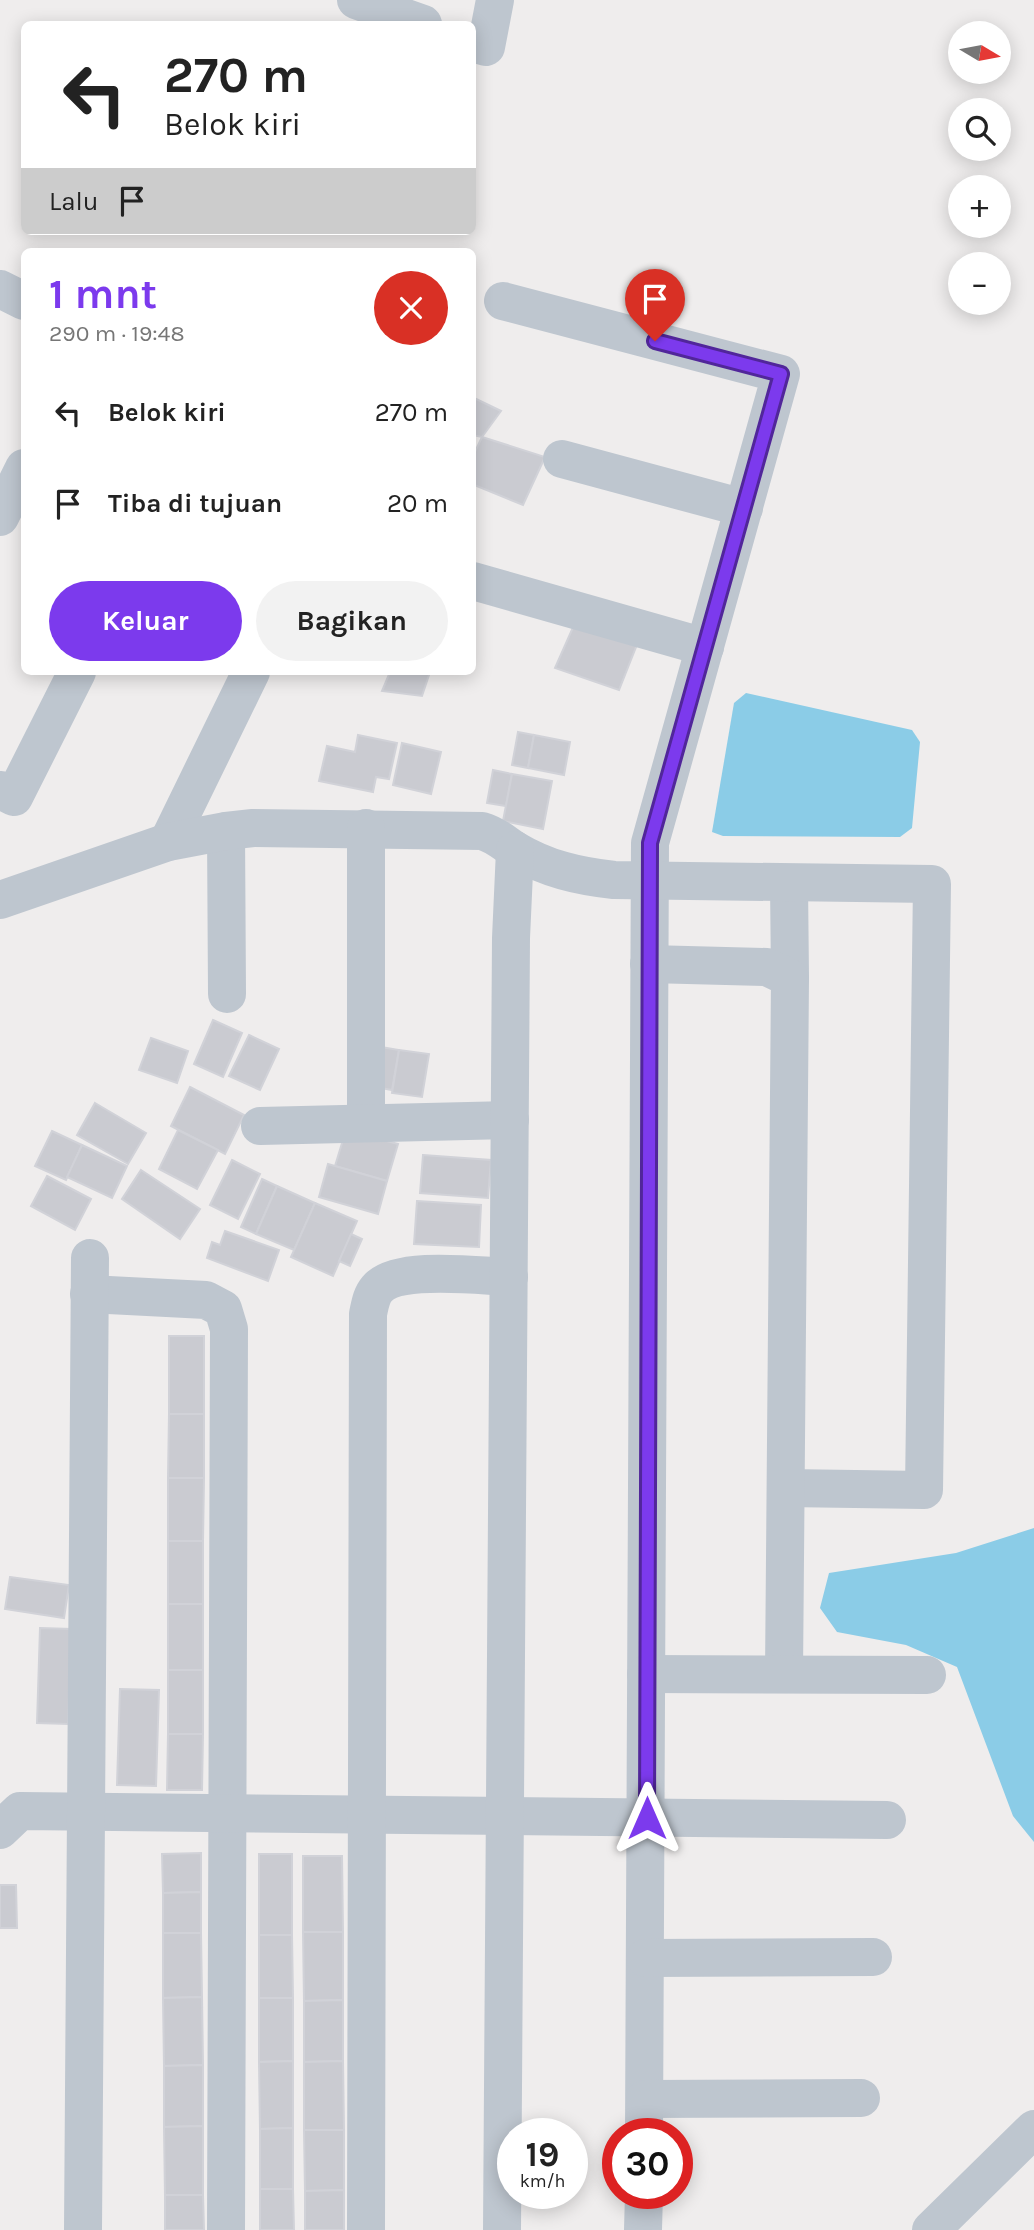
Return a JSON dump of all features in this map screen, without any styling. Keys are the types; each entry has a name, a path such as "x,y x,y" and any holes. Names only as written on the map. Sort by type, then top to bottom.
{"street":[{"path":"356,0 415,21"},
{"path":"476,44 485,47 495,0"},
{"path":"0,289 21,300"},
{"path":"503,301 781,374 650,843 645,2116 861,2098"},
{"path":"562,459 744,508"},
{"path":"0,517 21,474"},
{"path":"476,582 705,647"},
{"path":"0,790 14,797 75,675"},
{"path":"168,842 250,675"},
{"path":"0,900 168,842 253,828 482,831 496,835 515,850 577,876 649,881 932,884 924,1490 786,1488"},
{"path":"366,828 366,1124"},
{"path":"226,831 227,994"},
{"path":"502,2230 511,938 515,850"},
{"path":"784,1674 789,883"},
{"path":"649,964 767,967 790,978"},
{"path":"260,1126 510,1120"},
{"path":"83,2230 89,1276 206,1300 216,1303 227,1315 230,1354 226,2230"},
{"path":"366,2230 367,1346 371,1298 378,1287 401,1276 509,1277"},
{"path":"646,1674 928,1675"},
{"path":"7,1811 887,1820"},
{"path":"646,1958 873,1958"},
{"path":"931,2230 1034,2129"},
{"path":"643,2230 644,2209"}],"water":[{"path":"746,693 912,730 920,742 912,828 900,837 723,836 712,832 734,703"},
{"path":"1034,1528 1034,1842 1013,1816 957,1667 906,1645 837,1632 820,1608 829,1573 956,1553"}],"building":[{"path":"476,399 501,411 482,437 476,436"},
{"path":"482,437 545,457 523,505 476,486 476,450"},
{"path":"578,616 638,642 619,690 555,668"},
{"path":"389,675 429,675 422,696 382,691"},
{"path":"518,732 534,735 528,768 512,765"},
{"path":"358,735 397,743 389,779 376,777 373,792 319,781 327,746 355,752"},
{"path":"534,735 570,742 564,775 528,768"},
{"path":"402,743 441,752 431,794 393,785"},
{"path":"493,770 512,774 506,806 487,803"},
{"path":"512,774 552,781 543,829 503,821"},
{"path":"213,1020 242,1033 223,1077 194,1064"},
{"path":"249,1035 279,1049 260,1090 229,1076"},
{"path":"151,1038 188,1051 177,1083 139,1070"},
{"path":"381,1047 399,1050 392,1090 375,1087"},
{"path":"399,1050 429,1054 422,1097 392,1093"},
{"path":"190,1087 244,1115 225,1154 171,1126"},
{"path":"95,1103 146,1133 128,1164 77,1135"},
{"path":"178,1130 218,1150 197,1189 159,1169"},
{"path":"346,1130 398,1144 387,1181 335,1166"},
{"path":"52,1131 82,1145 66,1180 35,1166"},
{"path":"82,1145 127,1166 112,1198 67,1177"},
{"path":"423,1155 491,1160 488,1198 420,1193"},
{"path":"232,1160 260,1174 238,1219 210,1205"},
{"path":"328,1164 387,1181 378,1214 319,1197"},
{"path":"141,1170 200,1209 180,1239 122,1199"},
{"path":"47,1176 91,1199 75,1230 31,1206"},
{"path":"262,1179 277,1186 256,1234 241,1227"},
{"path":"277,1186 315,1203 294,1250 256,1234"},
{"path":"417,1201 481,1205 479,1247 414,1244"},
{"path":"315,1203 357,1221 333,1276 291,1257"},
{"path":"225,1231 279,1250 268,1281 207,1258 212,1242 220,1245"},
{"path":"351,1234 362,1239 350,1266 339,1261"},
{"path":"169,1336 204,1336 204,1414 169,1414"},
{"path":"169,1414 204,1414 204,1478 168,1478"},
{"path":"168,1478 204,1478 203,1541 168,1541"},
{"path":"168,1541 203,1541 203,1604 168,1604"},
{"path":"10,1577 69,1585 64,1618 5,1609"},
{"path":"168,1604 203,1604 203,1670 168,1670"},
{"path":"40,1628 71,1629 68,1724 37,1723"},
{"path":"168,1670 203,1670 203,1734 168,1734"},
{"path":"120,1689 159,1690 156,1786 117,1785"},
{"path":"168,1734 203,1734 202,1790 167,1790"},
{"path":"201,1853 201,1892 163,1893 162,1854"},
{"path":"259,1854 292,1854 292,1935 259,1935"},
{"path":"303,1856 342,1856 343,1932 303,1932"},
{"path":"0,1885 16,1885 17,1928 0,1928"},
{"path":"201,1892 201,1933 163,1933 163,1893"},
{"path":"303,1932 343,1932 343,2000 304,2001"},
{"path":"163,1933 201,1933 202,1997 163,1998"},
{"path":"259,1935 292,1935 293,1998 259,1998"},
{"path":"202,1997 203,2065 164,2066 163,1998"},
{"path":"259,1998 293,1998 293,2061 259,2062"},
{"path":"343,2000 343,2061 304,2062 304,2001"},
{"path":"293,2061 293,2128 260,2129 259,2062"},
{"path":"343,2061 344,2130 304,2130 304,2062"},
{"path":"203,2065 203,2126 164,2127 164,2066"},
{"path":"203,2126 203,2195 165,2195 164,2127"},
{"path":"293,2128 293,2189 260,2189 260,2129"},
{"path":"304,2130 344,2130 344,2190 305,2191"},
{"path":"260,2189 293,2189 294,2230 260,2230"},
{"path":"344,2190 344,2230 305,2230 305,2191"},
{"path":"165,2195 203,2195 204,2230 165,2230"}],"route":[{"path":"647,1818 650,843 781,374 655,341"}]}
